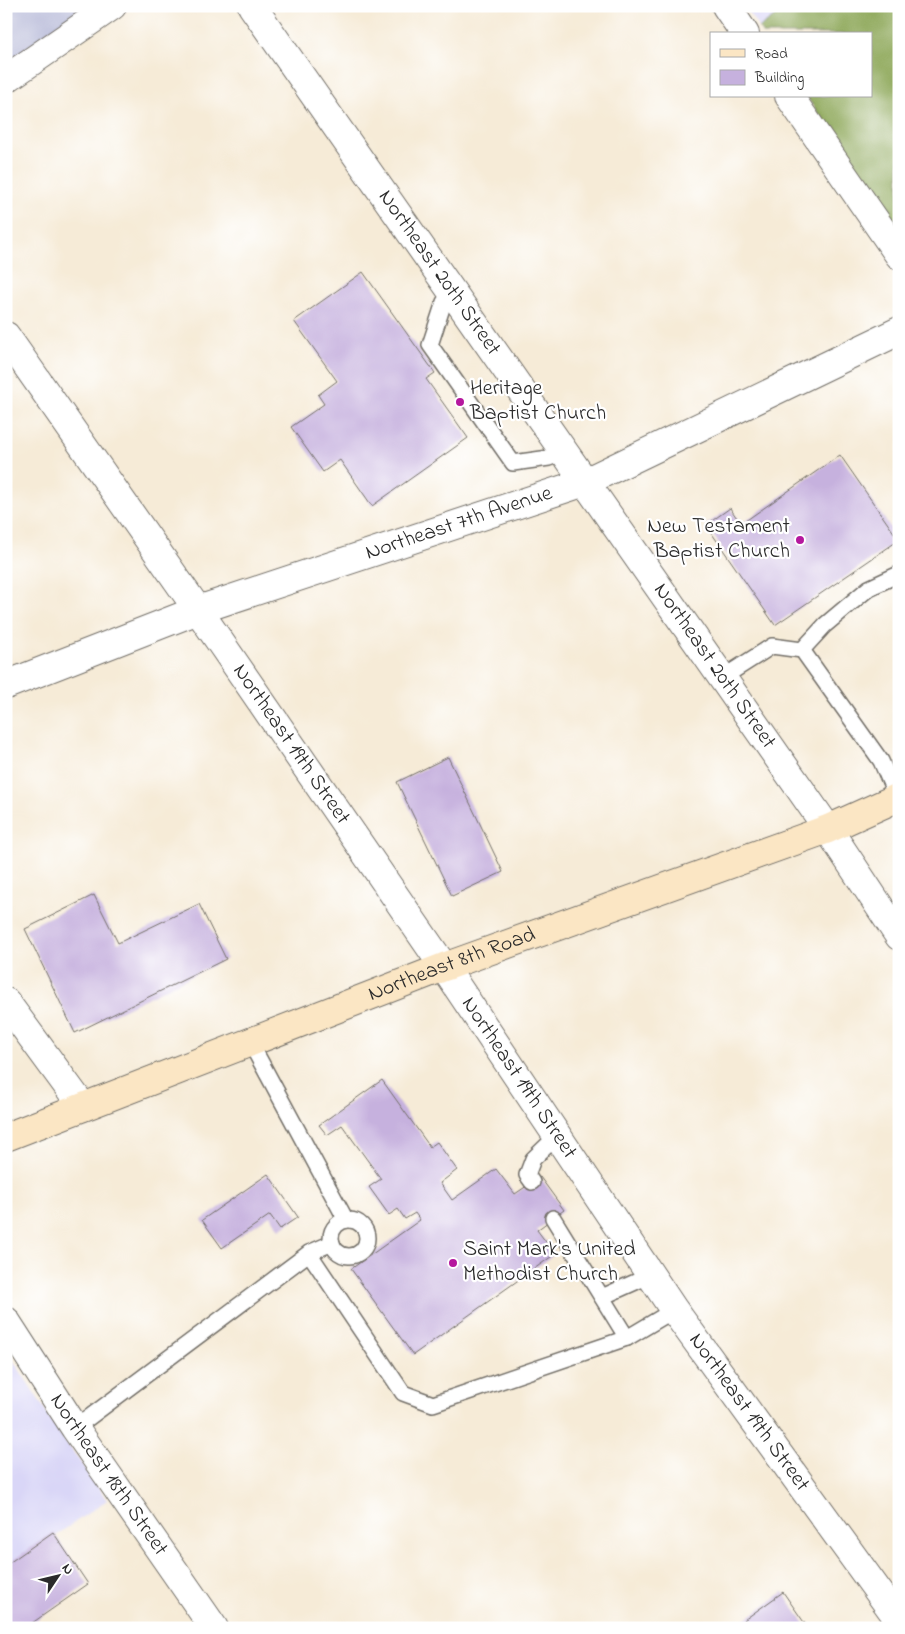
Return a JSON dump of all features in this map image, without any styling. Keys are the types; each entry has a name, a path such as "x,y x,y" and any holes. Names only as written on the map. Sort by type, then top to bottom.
{"main road":[{"name":"Northeast 8th Road","path":"6,1138 444,967 828,829 898,797"}],"street":[{"path":"6,79 112,6"},
{"name":"Northeast 20th Street","path":"252,6 828,829 899,936"},
{"path":"726,6 744,32"},
{"path":"789,98 899,255"},
{"name":"Northeast 7th Avenue","path":"6,685 198,610 585,482 899,331"},
{"name":"Northeast 19th Street","path":"6,336 444,967 674,1310 899,1620"},
{"path":"6,1002 83,1107"},
{"name":"Northeast 18th Street","path":"6,1321 75,1428 214,1628"}],"lane":[{"path":"453,293 444,302 430,344 514,463 549,458 564,452"},
{"path":"802,650 825,626 869,588 899,574"},
{"path":"722,678 772,646 802,650 881,761 898,797"},
{"path":"250,1042 346,1220"},
{"path":"532,1182 527,1174 533,1159 558,1136"},
{"path":"554,1218 626,1338"},
{"path":"346,1220 357,1221 366,1229 368,1240 366,1246 357,1254 351,1256 339,1253 334,1248 331,1237 332,1231 340,1222 346,1220"},
{"path":"75,1428 309,1253 332,1243"},
{"path":"309,1253 403,1393 433,1404 626,1338 674,1310"},
{"path":"602,1297 651,1275"}],"shaded area":[{"path":"6,6 89,6 6,63"},
{"path":"744,6 789,6 759,28"},
{"path":"6,1349 62,1436 107,1500 6,1570"}],"green space":[{"path":"789,6 899,6 899,229 807,98 872,98 872,32 762,32 759,28"}],"building":[{"path":"363,272 435,373 426,379 468,438 372,506 340,460 323,472 291,427 324,404 318,395 337,381 294,321"},
{"path":"840,455 899,540 775,625 706,525 730,508 741,524"},
{"path":"448,757 503,872 452,896 397,782"},
{"path":"94,895 118,943 199,904 226,959 75,1033 25,929"},
{"path":"382,1080 430,1147 437,1142 457,1170 440,1183 452,1200 496,1169 515,1194 540,1177 564,1210 537,1230 555,1254 413,1355 351,1269 420,1220 415,1213 405,1219 398,1209 389,1215 369,1187 381,1179 342,1125 327,1135 319,1125"},
{"path":"268,1174 298,1217 280,1229 270,1215 222,1248 202,1220"},
{"path":"53,1532 88,1584 25,1628 6,1628 6,1565"},
{"path":"783,1592 808,1628 750,1628 744,1620"}],"place":[{"name":"Heritage Baptist Church","path":"460,402"},
{"name":"New Testament Baptist Church","path":"800,540"},
{"name":"Saint Mark's United Methodist Church","path":"453,1263"}]}
